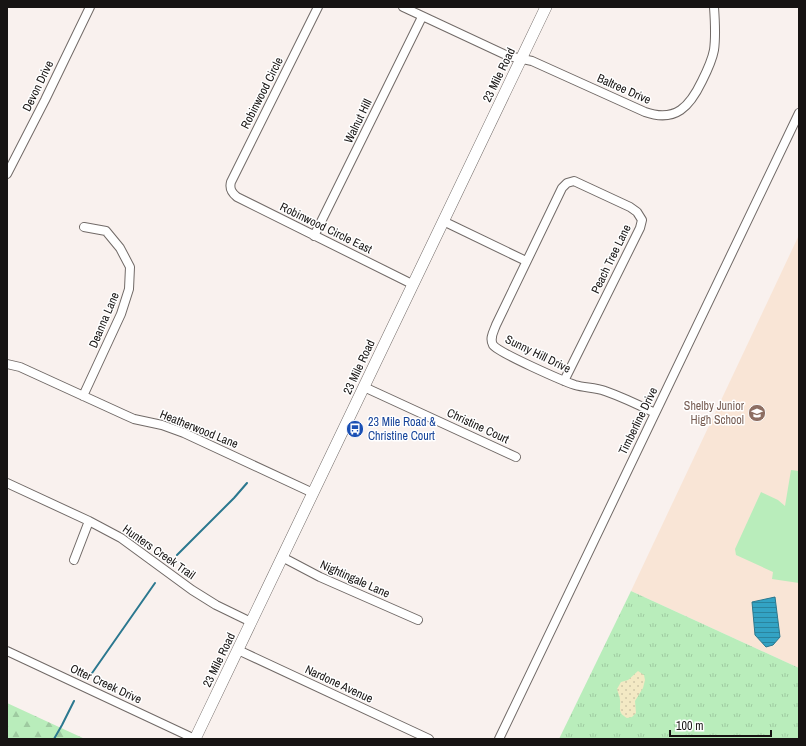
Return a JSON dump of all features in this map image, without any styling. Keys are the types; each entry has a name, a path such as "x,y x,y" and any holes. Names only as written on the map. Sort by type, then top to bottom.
{"main road":[{"name":"23 Mile Road","path":"195,739 546,7"}],"street":[{"name":"Devon Drive","path":"7,174 90,7"},
{"name":"Robinwood Circle","path":"231,191 231,182 318,7"},
{"name":"Baltree Drive","path":"403,7 508,56 532,61 645,112 658,115 671,114 681,110 689,104 696,94 708,69 715,43 714,7"},
{"name":"Walnut Hill","path":"314,236 422,16"},
{"name":"Timberline Drive","path":"499,739 799,113"},
{"name":"Peach Tree Lane","path":"526,261 562,188 570,181 578,182 630,207 638,212 642,217 642,224 564,381"},
{"name":"Robinwood Circle East","path":"231,191 237,198 412,284"},
{"path":"443,221 526,261"},
{"name":"Deanna Lane","path":"83,396 121,314 129,289 130,274 130,267 120,248 106,232 84,227"},
{"name":"Sunny Hill Drive","path":"526,261 492,335 494,345 505,354 564,381 575,385 604,390 655,413"},
{"name":"Heatherwood Lane","path":"7,364 20,367 134,419 162,425 184,433 313,493"},
{"name":"Christine Court","path":"364,387 516,457"},
{"name":"Hunters Creek Trail","path":"7,483 89,521 121,538 192,590 251,622"},
{"path":"74,560 89,521"},
{"name":"Nightingale Lane","path":"282,558 320,578 418,620"},
{"name":"Nardone Avenue","path":"238,650 429,739"},
{"name":"Otter Creek Drive","path":"7,651 195,739"}],"shaded area":[{"name":"Shelby Junior High School","path":"799,235 799,668 631,591"}],"green space":[{"path":"791,470 799,471 799,583 772,579 773,572 736,555 735,549 761,492 778,500 785,506"},
{"path":"631,591 799,668 799,739 559,739"},
{"path":"7,703 85,739 7,739"}],"sand":[{"path":"638,671 644,675 645,680 643,688 635,701 636,713 632,717 627,718 620,710 620,699 617,689 621,682 628,680"}],"water":[{"path":"775,597 780,637 773,645 766,647 755,635 752,602"}],"waterway":[{"path":"177,555 247,483"},
{"path":"90,676 155,583"},
{"path":"54,739 74,701"}],"place":[{"name":"Shelby Junior High School","path":"757,413"},
{"name":"23 Mile Road & Christine Court","path":"355,429"}]}
